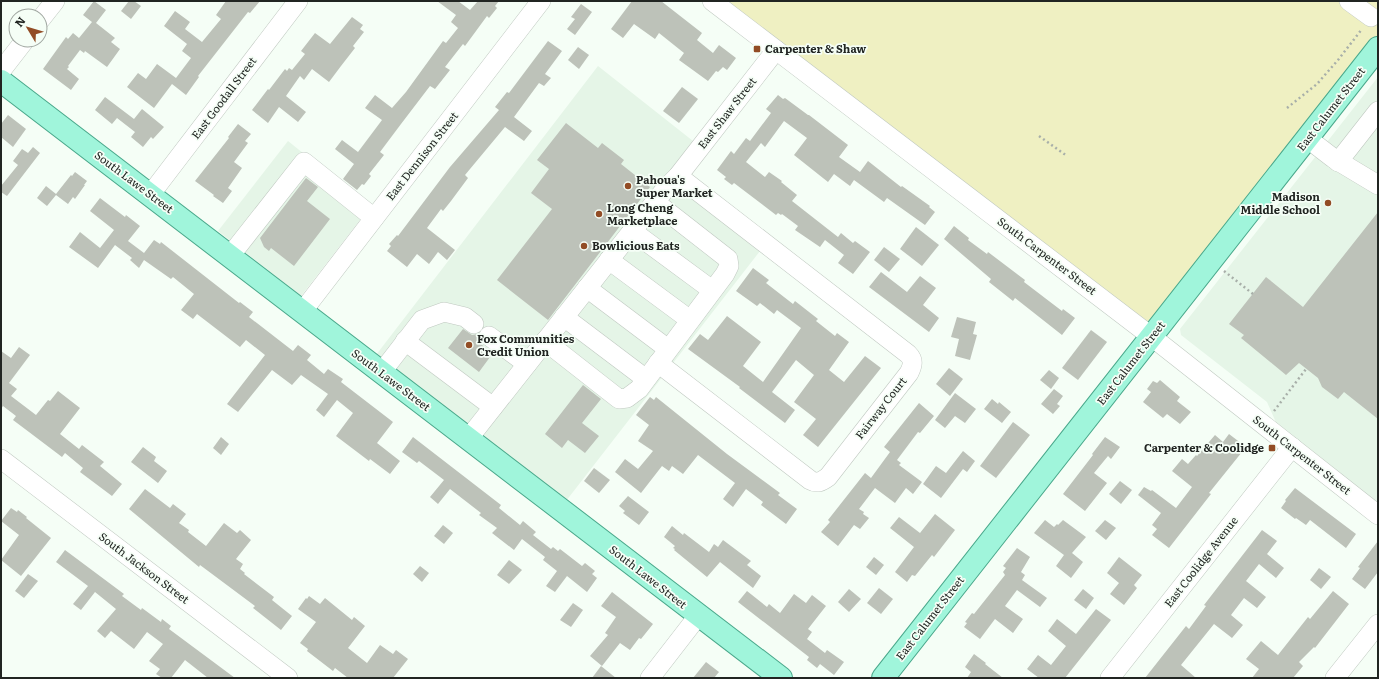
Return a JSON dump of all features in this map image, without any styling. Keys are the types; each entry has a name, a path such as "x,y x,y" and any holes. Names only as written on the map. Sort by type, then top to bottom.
{"main road":[{"name":"East Calumet Street","path":"883,678 1378,48"},
{"name":"South Lawe Street","path":"1,81 698,616 781,678"}],"street":[{"path":"48,10 55,1"},
{"name":"East Goodall Street","path":"150,195 298,1"},
{"name":"East Dennison Street","path":"302,312 541,1"},
{"name":"South Carpenter Street","path":"712,1 1152,337 1378,515"},
{"path":"1349,1 1371,17"},
{"path":"1,71 19,48"},
{"name":"East Shaw Street","path":"468,439 655,202 678,176 776,50"},
{"path":"1338,162 1378,111"},
{"path":"1307,138 1338,162 1378,185"},
{"path":"230,256 304,162 374,218"},
{"name":"Fairway Court","path":"665,362 810,480 819,482 828,477 909,373 913,362 908,354 678,176"},
{"path":"545,341 619,399 627,398 639,389 646,379 665,362 690,320 729,266 728,259 655,202"},
{"path":"632,231 712,290"},
{"path":"610,260 690,320"},
{"path":"587,288 665,362"},
{"path":"381,373 422,320 444,312 465,317 527,364"},
{"path":"564,317 646,379"},
{"path":"405,341 493,407"},
{"name":"East Coolidge Avenue","path":"1110,678 1292,447"},
{"name":"South Jackson Street","path":"1,458 288,678"},
{"path":"650,678 698,616"},
{"path":"1335,678 1378,624"}],"path":[{"path":"1287,108 1317,84 1338,60 1371,17"},
{"path":"1039,136 1067,156"},
{"path":"1224,271 1253,294"},
{"path":"1274,411 1306,369"}],"shaded area":[{"name":"Long Cheng Marketplace","path":"598,66 693,141 666,176 760,251 566,501 376,355"},
{"name":"Madison Middle School","path":"1378,77 1378,504 1278,427 1267,402 1181,335 1180,329"},
{"path":"288,141 370,207 301,296 218,231"}],"green space":[{"path":"713,1 1378,1 1378,49 1152,337"}],"building":[{"path":"94,1 106,10 96,23 115,38 111,42 120,49 107,67 85,51 84,53 80,50 67,69 79,79 71,90 43,69 66,37 68,39 73,33 79,38 92,22 83,15"},
{"path":"129,1 134,1 141,6 131,19 121,11"},
{"path":"226,1 260,1 250,13 248,12 198,76 199,77 186,95 172,84 154,108 127,87 138,73 146,79 157,64 176,78 191,58 182,51 187,44 164,26 175,11 190,22 185,29 202,42 221,19 216,15"},
{"path":"437,1 458,1 470,10 478,1 499,1 495,6 497,8 489,18 487,16 465,46 463,44 445,67 450,70 435,89 430,86 401,124 380,152 384,155 369,174 371,176 364,185 362,184 357,190 343,179 354,164 335,149 342,140 358,152 382,120 365,108 375,95 392,108 406,92 443,41 446,43 458,28 451,22 456,15"},
{"path":"632,1 661,1 702,33 697,40 713,53 719,45 736,58 727,70 723,67 718,72 716,71 708,81 679,60 684,53 659,33 655,39 634,24 623,38 611,29"},
{"path":"581,4 592,12 575,35 567,29 575,19 571,17"},
{"path":"352,17 363,25 360,29 364,32 353,46 355,48 329,82 312,69 304,80 300,76 286,96 306,112 298,122 279,107 268,123 252,110 285,69 287,71 289,68 292,70 305,54 301,51 315,33 330,44"},
{"path":"548,41 562,51 545,74 551,78 544,86 539,83 514,117 532,131 524,141 505,127 465,175 468,178 451,201 443,211 441,209 427,228 455,250 447,260 438,252 429,264 417,254 407,267 387,251 391,246 389,244 397,235 398,236 450,167 499,110 495,107 507,92 509,93"},
{"path":"578,47 589,55 579,69 568,60"},
{"path":"682,87 698,99 679,123 663,111"},
{"path":"778,95 783,99 785,98 809,115 848,145 839,157 860,172 868,161 901,187 902,186 930,206 929,207 935,212 925,225 887,198 884,202 854,180 850,186 834,174 828,182 794,155 807,138 784,121 765,147 761,143 746,162 765,177 769,172 782,181 781,182 797,195 792,201 838,237 841,233 853,243 855,241 870,252 853,274 838,263 844,255 825,240 820,247 795,230 798,226 782,214 781,215 778,213 776,215 734,183 732,185 724,179 726,177 717,170 731,151 734,154 746,138 750,141 771,113 766,109"},
{"path":"105,97 134,119 142,109 164,127 153,139 151,137 143,147 131,137 135,132 117,118 112,124 95,110"},
{"path":"8,115 26,129 13,147 1,137 1,124"},
{"path":"566,123 598,148 602,143 624,160 621,164 650,187 548,320 497,280 552,209 531,193 549,169 537,160"},
{"path":"238,124 251,134 245,141 248,143 234,162 242,168 228,188 232,191 223,203 195,181 229,138 228,137"},
{"path":"33,147 40,153 7,196 1,192 1,186 18,165 13,161 22,149 28,153"},
{"path":"75,172 87,181 75,199 73,197 68,204 56,195 47,206 37,198 46,186 56,194"},
{"path":"306,178 318,187 307,201 330,219 294,266 271,248 269,251 264,247 260,238"},
{"path":"100,198 125,217 126,215 140,226 128,241 144,253 154,240 160,244 161,242 239,303 240,302 253,312 249,317 293,351 298,345 311,355 307,360 324,374 328,369 343,379 341,382 393,422 377,443 400,461 390,474 370,459 369,461 336,436 353,413 337,400 324,417 316,410 328,394 301,375 292,385 272,370 238,412 227,404 265,355 246,340 240,347 197,314 193,319 181,310 194,294 173,277 171,279 144,260 139,268 130,260 132,258 115,245 98,268 69,247 80,232 100,248 114,230 90,211"},
{"path":"1378,212 1378,419 1344,392 1338,399 1322,387 1318,378 1299,363 1286,375 1241,338 1244,335 1229,324 1266,277 1303,307"},
{"path":"954,226 969,238 968,240 987,254 988,252 1062,311 1063,309 1075,318 1062,335 1015,298 1013,301 989,282 991,279 944,239"},
{"path":"916,227 939,245 922,266 900,249"},
{"path":"884,247 900,259 889,272 874,260"},
{"path":"753,268 769,280 766,283 793,304 795,301 818,319 816,321 835,336 837,333 849,342 829,370 844,382 865,356 881,368 818,447 803,435 816,419 794,402 814,375 796,360 772,392 795,410 785,423 739,388 740,387 688,349 700,334 708,340 727,316 761,342 743,366 763,382 801,328 777,310 774,314 760,303 757,306 736,291"},
{"path":"881,272 907,292 920,276 936,288 923,305 939,318 929,332 869,287"},
{"path":"957,317 976,322 973,334 977,335 970,360 955,356 959,339 951,337"},
{"name":"Fox Communities Credit Union","path":"463,329 472,335 478,334 482,345 493,353 479,372 448,348"},
{"path":"1091,330 1107,342 1078,380 1062,368"},
{"path":"19,347 30,355 9,383 17,389 11,396 36,415 48,400 50,401 58,391 80,408 60,434 79,449 82,445 104,462 100,466 122,484 112,496 80,472 83,468 65,453 62,457 13,420 16,416 3,406 1,409 1,351 11,358"},
{"path":"949,368 963,379 950,396 936,384"},
{"path":"1049,370 1059,378 1051,389 1040,380"},
{"path":"1160,380 1180,397 1177,401 1191,412 1180,424 1167,414 1163,418 1143,402 1151,392 1147,389 1153,381 1157,383"},
{"path":"583,385 601,399 582,423 599,436 585,453 568,440 562,448 545,434"},
{"path":"1054,389 1063,396 1057,404 1060,406 1053,414 1041,404"},
{"path":"955,393 976,409 965,423 955,416 945,428 935,420"},
{"path":"650,397 654,400 656,397 727,454 780,493 778,495 797,509 786,524 761,505 763,502 746,489 733,507 723,499 735,483 698,455 683,474 672,466 669,471 662,466 641,493 615,472 625,459 638,469 653,451 638,441 649,425 636,415"},
{"path":"992,399 998,404 999,402 1011,412 1002,423 984,409"},
{"path":"919,403 934,416 920,433 918,432 897,460 901,463 899,465 922,482 913,494 906,488 895,503 875,488 859,509 869,518 860,529 854,525 838,546 821,532 830,522 828,520 865,473 871,478 890,452 884,447"},
{"path":"1013,422 1030,435 996,478 980,466"},
{"path":"1229,434 1246,447 1209,493 1211,494 1169,548 1152,535 1157,529 1152,525 1161,513 1138,495 1144,487 1151,491 1152,490 1176,508 1192,487 1172,471 1182,459 1188,464 1215,435 1223,442"},
{"path":"221,437 229,444 221,455 213,448"},
{"path":"413,437 501,505 499,508 520,525 523,521 536,532 533,535 551,549 553,547 558,551 560,549 582,566 585,563 595,571 592,574 597,578 587,592 567,576 555,592 546,586 557,571 543,560 545,557 522,539 514,550 492,533 497,528 479,515 481,513 450,489 438,504 430,497 444,480 419,461 417,463 402,452"},
{"path":"1105,437 1120,447 1111,459 1108,456 1094,473 1107,483 1085,511 1063,494"},
{"path":"143,447 156,457 154,461 167,471 158,483 131,462"},
{"path":"963,451 975,461 967,472 963,469 941,498 923,484 936,466 946,473"},
{"path":"594,468 610,480 599,493 584,481"},
{"path":"1120,481 1132,490 1121,504 1109,494"},
{"path":"1295,488 1356,534 1346,548 1310,520 1306,525 1296,518 1295,519 1281,508 1286,501 1285,500"},
{"path":"145,489 170,508 173,504 186,514 179,523 206,546 224,523 237,533 240,530 251,540 236,559 243,564 240,569 245,573 244,574 274,597 272,600 292,616 281,630 253,608 255,606 200,565 199,567 129,509"},
{"path":"628,496 649,512 639,525 623,513 625,511 619,506"},
{"path":"11,508 17,512 18,510 51,538 21,576 1,560 19,535 1,521"},
{"path":"935,514 955,530 934,557 932,555 915,576 912,575 907,582 895,572 914,547 890,528 899,517 920,533"},
{"path":"1045,520 1054,527 1063,520 1086,537 1072,553 1083,562 1071,578 1056,566 1064,555 1034,533"},
{"path":"1105,520 1116,528 1106,540 1095,531"},
{"path":"443,525 453,533 444,544 434,536"},
{"path":"672,526 709,552 714,544 718,547 723,540 751,561 747,565 761,576 753,588 720,562 707,577 674,550 675,549 673,548 675,546 664,537"},
{"path":"1262,530 1277,541 1267,554 1284,568 1276,578 1259,564 1246,581 1266,597 1257,608 1244,598 1231,615 1243,625 1232,638 1214,624 1181,665 1196,678 1145,678 1186,626 1189,629 1206,606 1204,605"},
{"path":"1378,541 1378,572 1365,589 1352,579 1360,568 1358,567"},
{"path":"1017,548 1030,557 1021,572 1025,575 1022,580 1047,598 1040,607 1017,590 1005,606 1023,619 1013,633 995,619 980,639 964,627 967,623 965,622 972,613 974,614 1005,575 1003,572 1006,568 1003,566"},
{"path":"65,550 124,594 122,596 141,610 142,608 161,622 162,619 171,626 169,629 235,678 208,678 185,660 171,678 162,678 156,674 160,669 149,661 163,644 147,632 134,649 111,631 105,638 97,631 116,609 95,592 81,610 73,604 88,586 56,562"},
{"path":"874,557 884,565 876,575 866,567"},
{"path":"1119,557 1142,575 1134,585 1137,588 1124,605 1110,594 1119,583 1107,573"},
{"path":"509,560 522,570 509,584 497,575"},
{"path":"420,566 429,573 422,582 413,574"},
{"path":"1319,568 1331,577 1321,589 1310,580"},
{"path":"28,574 38,581 24,598 15,591"},
{"path":"879,588 893,599 881,614 867,603"},
{"path":"849,589 861,599 849,612 838,602"},
{"path":"1083,589 1094,598 1086,609 1074,600"},
{"path":"747,591 767,607 769,604 780,613 794,594 806,603 812,595 826,606 808,629 812,632 807,639 825,653 827,650 844,662 834,675 820,664 817,668 807,660 809,657 738,602"},
{"path":"1333,591 1349,604 1315,648 1314,647 1299,662 1303,666 1293,678 1252,678 1259,669 1246,659 1261,641 1278,655 1308,617 1310,619"},
{"path":"612,592 653,624 641,639 639,638 630,650 620,643 602,666 590,656 608,635 605,633 616,617 601,606"},
{"path":"309,596 320,604 325,598 352,620 354,617 365,626 348,648 367,663 380,645 393,654 396,650 408,659 393,678 348,678 335,668 333,671 307,651 308,649 300,643 316,622 298,609"},
{"path":"573,603 583,610 571,627 560,620"},
{"path":"1096,609 1111,620 1065,678 1039,678 1027,669 1038,655 1051,665 1066,646 1048,631 1057,619 1076,634"},
{"path":"974,654 1003,678 967,678 971,672 965,667"},
{"path":"706,662 719,672 714,678 693,678"},
{"path":"601,666 616,678 592,678"}],"place":[{"name":"Carpenter & Shaw","path":"757,49"},
{"name":"Pahoua's Super Market","path":"628,186"},
{"name":"Madison Middle School","path":"1328,203"},
{"name":"Long Cheng Marketplace","path":"599,214"},
{"name":"Bowlicious Eats","path":"584,246"},
{"name":"Fox Communities Credit Union","path":"469,345"},
{"name":"Carpenter & Coolidge","path":"1272,448"}]}
